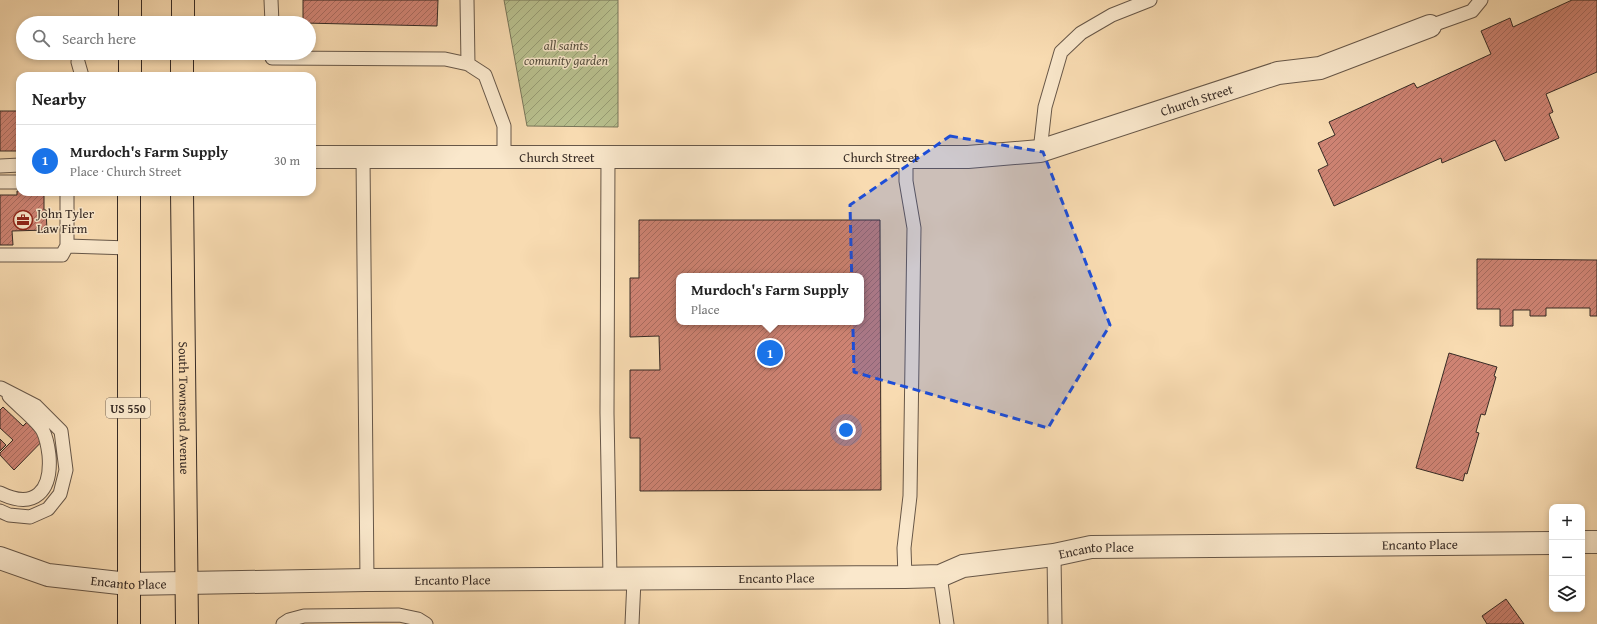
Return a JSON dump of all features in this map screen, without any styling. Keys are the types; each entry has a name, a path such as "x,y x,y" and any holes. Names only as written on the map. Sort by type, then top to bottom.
{"highway":[{"path":"130,0 130,16"},
{"path":"183,0 183,16"},
{"path":"130,60 130,72"},
{"path":"182,60 182,72"},
{"name":"US 550","path":"129,196 129,624"},
{"name":"South Townsend Avenue","path":"182,196 187,624"}],"street":[{"name":"Church Street","path":"316,157 968,157 1040,151 1278,73 1320,68 1430,26"},
{"path":"1585,542 1597,542"},
{"name":"Encanto Place","path":"0,558 48,575 128,584 610,578 634,580 940,576 963,566 1054,555 1091,547 1549,543"}],"lane":[{"path":"272,0 272,16"},
{"path":"467,0 468,64"},
{"path":"1040,151 1045,107 1061,52 1081,33 1112,16 1150,0"},
{"path":"1430,26 1472,11 1481,0"},
{"path":"316,58 445,58 468,64 485,75 504,126 504,157"},
{"path":"78,62 81,72"},
{"path":"363,157 367,580"},
{"path":"608,157 607,413 610,578"},
{"path":"905,577 904,548 910,496 914,228 906,180 906,157"},
{"path":"0,166 16,165"},
{"path":"0,182 16,182"},
{"path":"0,255 62,255 67,246 67,196"},
{"path":"67,246 129,248"},
{"path":"0,493 8,497 25,500 38,496 46,486 50,465 48,443 42,430 1,388"},
{"path":"0,511 9,515 30,517 48,509 60,494 66,470 62,431 36,406 1,388"},
{"path":"1054,555 1055,624"},
{"path":"940,576 947,624"},
{"path":"632,624 634,580"},
{"path":"283,624 289,620 304,616 398,616 418,619 426,624"}],"highlighted area":[{"path":"950,136 1043,152 1110,325 1048,428 854,372 850,205"}],"green space":[{"name":"all saints comunity garden","path":"504,0 618,0 618,127 527,126"}],"building":[{"path":"303,0 438,0 437,26 316,23 316,16 303,16"},
{"path":"1572,0 1597,0 1597,72 1546,94 1553,112 1549,114 1559,138 1505,161 1495,140 1442,163 1441,158 1334,206 1318,170 1328,165 1318,143 1335,135 1329,122 1414,83 1417,88 1491,54 1481,31 1510,18 1513,27"},
{"path":"0,111 16,111 16,151 0,151"},
{"name":"John Tyler Law Firm","path":"0,195 44,196 44,210 46,210 47,230 12,231 13,245 0,245"},
{"path":"639,220 880,220 881,490 640,491 640,438 630,438 630,370 660,370 659,336 630,337 630,278 639,278"},
{"path":"1477,259 1597,260 1597,316 1590,316 1590,308 1546,308 1546,316 1530,316 1530,310 1513,310 1513,326 1500,326 1500,309 1477,309"},
{"path":"1449,353 1497,367 1494,376 1496,377 1485,415 1481,414 1476,432 1479,433 1467,474 1465,473 1463,481 1416,468"},
{"path":"3,407 23,426 39,410 56,427 14,470 0,455 0,453 13,440 0,428 0,410"},
{"path":"0,439 6,445 0,451"},
{"path":"1506,599 1524,624 1487,624 1482,616"}],"place":[{"name":"John Tyler Law Firm","path":"23,220"},
{"name":"Murdoch's Farm Supply","path":"770,353"}]}
